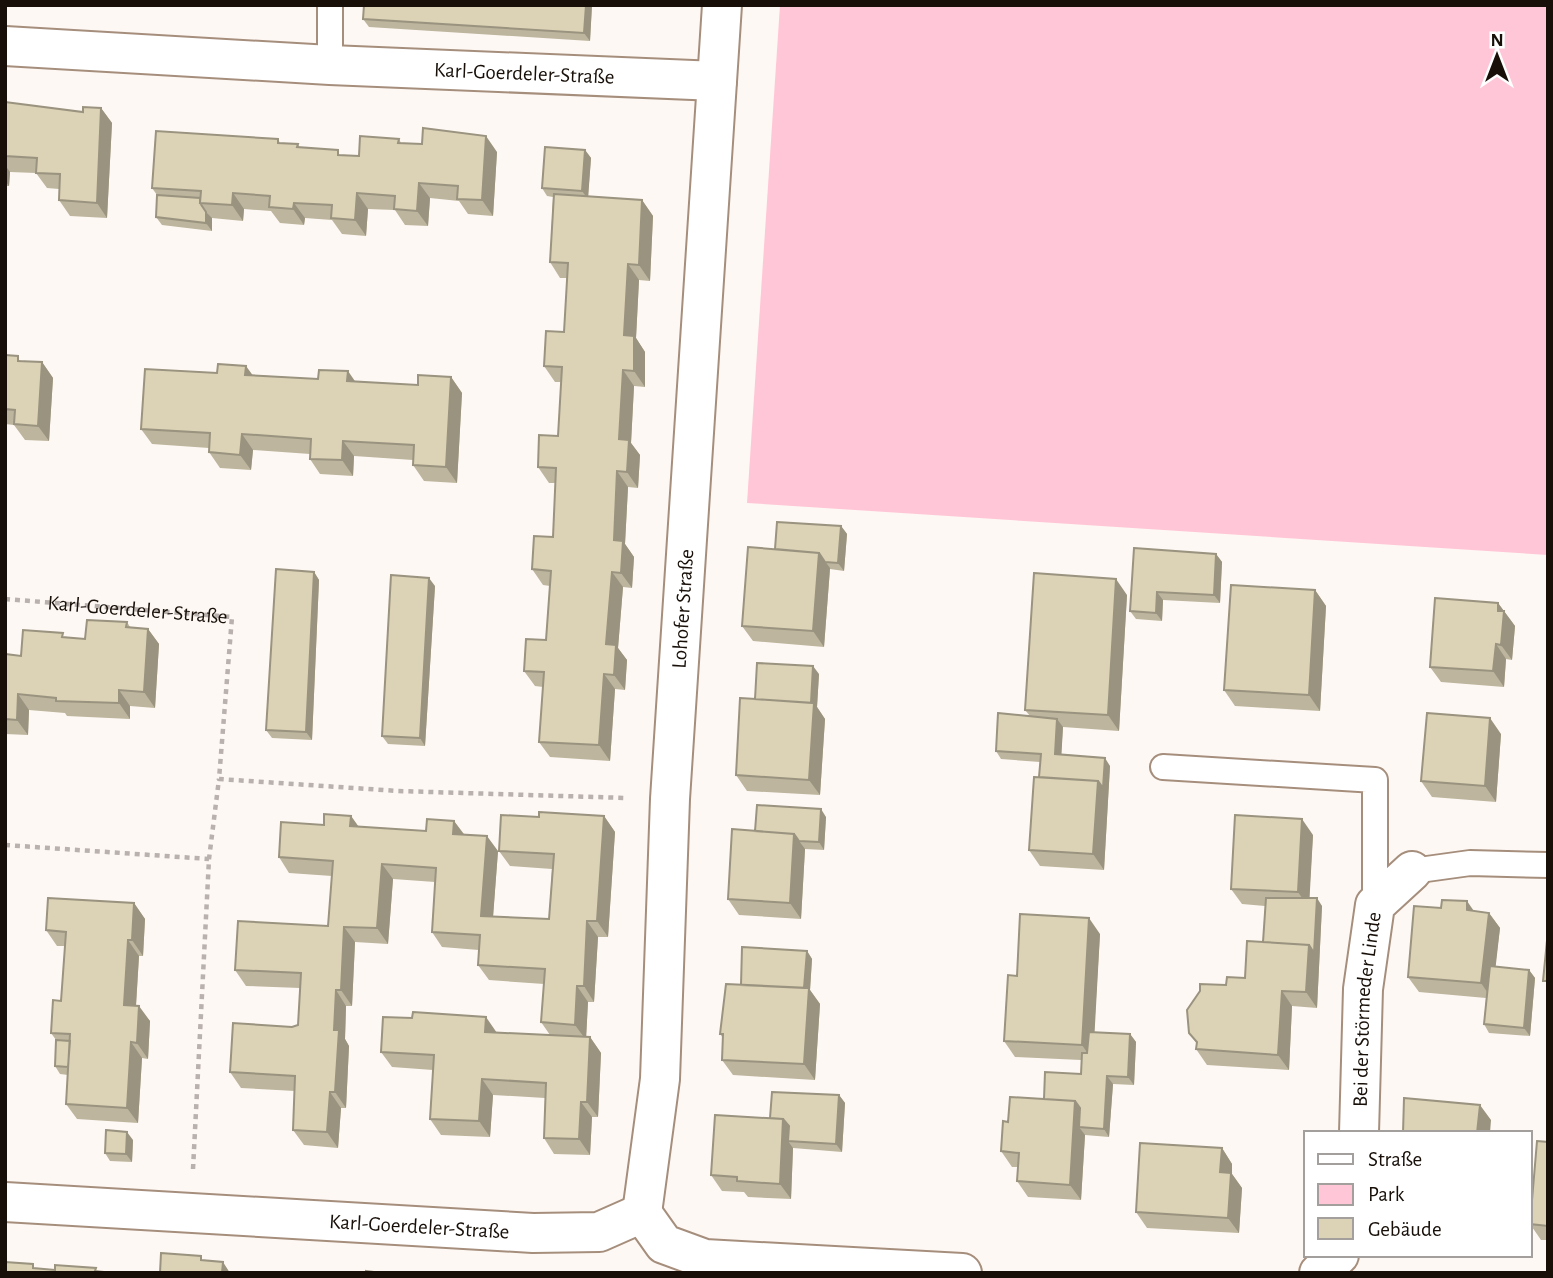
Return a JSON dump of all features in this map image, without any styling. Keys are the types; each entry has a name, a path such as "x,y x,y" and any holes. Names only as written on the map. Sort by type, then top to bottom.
{"street":[{"name":"Lohofer Straße","path":"642,1213 660,1079 670,799 722,5"},
{"name":"Karl-Goerdeler-Straße","path":"5,46 330,65 717,82"},
{"name":"Bei der Störmeder Linde","path":"1359,1131 1363,989 1375,905 1412,871"},
{"name":"Karl-Goerdeler-Straße","path":"5,1202 533,1233 599,1232 642,1213"},
{"path":"642,1213 664,1244 705,1259 962,1273"},
{"path":"1320,1273 1337,1257"}],"lane":[{"path":"330,5 330,65"},
{"path":"1163,767 1375,780 1375,905"},
{"name":"Bei der Störmeder Linde","path":"1412,871 1469,863 1548,864"}],"path":[{"name":"Karl-Goerdeler-Straße","path":"5,599 232,617 219,779 209,859 191,1215"},
{"path":"219,779 398,791 670,799"},
{"path":"5,845 209,859"}],"green space":[{"path":"780,5 1548,5 1548,555 747,503"}],"building":[{"path":"364,5 586,5 584,33 363,19"},
{"path":"5,102 83,112 83,107 101,108 97,203 59,200 60,174 36,173 37,158 5,156"},
{"path":"423,128 486,136 482,200 457,199 458,186 419,183 417,211 394,209 395,196 357,193 355,220 331,218 332,205 294,203 293,209 269,207 270,196 233,193 232,205 200,203 201,191 152,188 156,131 278,139 278,143 298,144 297,147 338,150 338,155 359,156 360,136 422,144"},
{"path":"545,147 585,150 582,191 542,188"},
{"path":"554,194 642,200 639,265 628,264 624,335 634,336 634,371 623,370 619,439 629,440 627,472 617,471 614,540 623,541 621,573 612,572 606,644 616,645 614,675 604,674 599,745 539,742 544,672 524,671 526,639 546,640 551,571 532,569 534,536 553,537 556,468 538,467 539,435 558,436 562,367 544,366 546,331 564,332 568,263 550,262"},
{"path":"157,195 200,198 206,212 206,223 156,217"},
{"path":"5,355 18,356 18,361 42,362 38,426 14,424 15,410 5,409"},
{"path":"218,364 246,366 245,375 318,379 319,370 348,371 347,381 418,385 418,375 451,377 446,467 413,465 414,445 343,441 342,460 310,459 311,439 242,434 240,455 209,452 210,433 141,429 145,369 217,373"},
{"path":"777,522 841,526 838,563 825,562 819,553 775,549"},
{"path":"748,547 819,553 813,631 742,626"},
{"path":"1134,548 1216,554 1214,595 1157,592 1156,613 1130,611"},
{"path":"276,569 314,572 306,732 266,730"},
{"path":"1034,573 1116,579 1108,715 1025,710"},
{"path":"391,575 429,578 420,738 382,736"},
{"path":"1231,585 1315,590 1309,695 1224,690"},
{"path":"1435,598 1498,603 1498,611 1504,611 1501,645 1496,644 1493,671 1430,667"},
{"path":"87,620 127,622 126,627 148,629 144,692 119,690 119,703 56,701 56,698 18,694 17,720 5,719 5,654 21,656 23,630 63,633 62,637 85,639"},
{"path":"757,663 813,666 811,703 755,699"},
{"path":"740,698 814,703 809,780 736,775"},
{"path":"998,713 1057,719 1055,754 1105,758 1103,788 1098,781 1039,777 1041,754 996,751"},
{"path":"1427,713 1490,718 1485,786 1421,781"},
{"path":"1034,777 1098,781 1093,854 1029,850"},
{"path":"757,805 821,809 819,842 799,841 794,834 755,831"},
{"path":"539,812 604,816 597,921 587,921 584,986 577,986 575,1025 541,1022 545,969 478,965 480,935 432,932 436,868 382,864 377,928 344,927 341,990 336,990 334,1030 339,1030 335,1092 330,1092 327,1132 293,1130 295,1076 230,1072 233,1023 292,1027 298,1025 301,973 235,970 238,921 328,926 333,861 279,857 281,822 324,825 324,814 351,816 350,826 426,831 427,819 454,821 453,834 487,836 481,916 549,919 554,854 499,851 501,815 539,817"},
{"path":"1235,815 1302,819 1298,892 1231,889"},
{"path":"732,829 794,834 790,903 728,899"},
{"path":"48,898 134,903 132,940 128,940 124,1005 139,1006 137,1043 131,1042 127,1108 66,1104 70,1034 51,1033 53,1000 61,1001 66,932 46,930"},
{"path":"1266,898 1317,898 1314,953 1309,945 1263,942"},
{"path":"1442,900 1467,901 1467,910 1489,913 1481,983 1408,977 1414,906 1441,908"},
{"path":"1020,914 1089,918 1082,1045 1004,1041 1008,975 1017,976"},
{"path":"1548,930 1548,981 1543,981"},
{"path":"1247,941 1309,945 1306,992 1282,991 1278,1055 1196,1049 1197,1042 1189,1033 1187,1010 1200,991 1200,984 1226,985 1227,977 1245,978"},
{"path":"742,947 807,951 804,988 741,985"},
{"path":"1490,966 1529,970 1524,1028 1484,1024"},
{"path":"726,984 809,988 804,1064 722,1060 723,1034 720,1034"},
{"path":"413,1012 486,1017 485,1032 590,1037 587,1102 581,1102 579,1139 544,1138 546,1083 482,1079 479,1121 430,1119 434,1055 381,1052 383,1017 412,1018"},
{"path":"1089,1032 1130,1034 1128,1077 1107,1076 1104,1129 1079,1127 1080,1108 1075,1101 1044,1099 1045,1072 1081,1074 1082,1053 1087,1053"},
{"path":"56,1040 70,1041 68,1067 55,1066"},
{"path":"772,1092 839,1095 836,1144 788,1141 789,1126 783,1119 770,1118"},
{"path":"1010,1097 1075,1101 1070,1185 1017,1181 1019,1153 1001,1151 1003,1121 1008,1122"},
{"path":"1404,1098 1480,1105 1477,1131 1403,1131"},
{"path":"715,1115 783,1119 780,1184 737,1181 737,1177 711,1175"},
{"path":"106,1130 127,1132 126,1154 105,1153"},
{"path":"1537,1141 1548,1142 1548,1226 1532,1224"},
{"path":"1140,1143 1222,1148 1220,1172 1231,1173 1228,1218 1136,1212"},
{"path":"161,1253 201,1256 201,1260 223,1262 222,1273 160,1273"},
{"path":"5,1262 33,1264 33,1268 55,1270 55,1265 96,1268 95,1271 113,1273 5,1273"}]}
